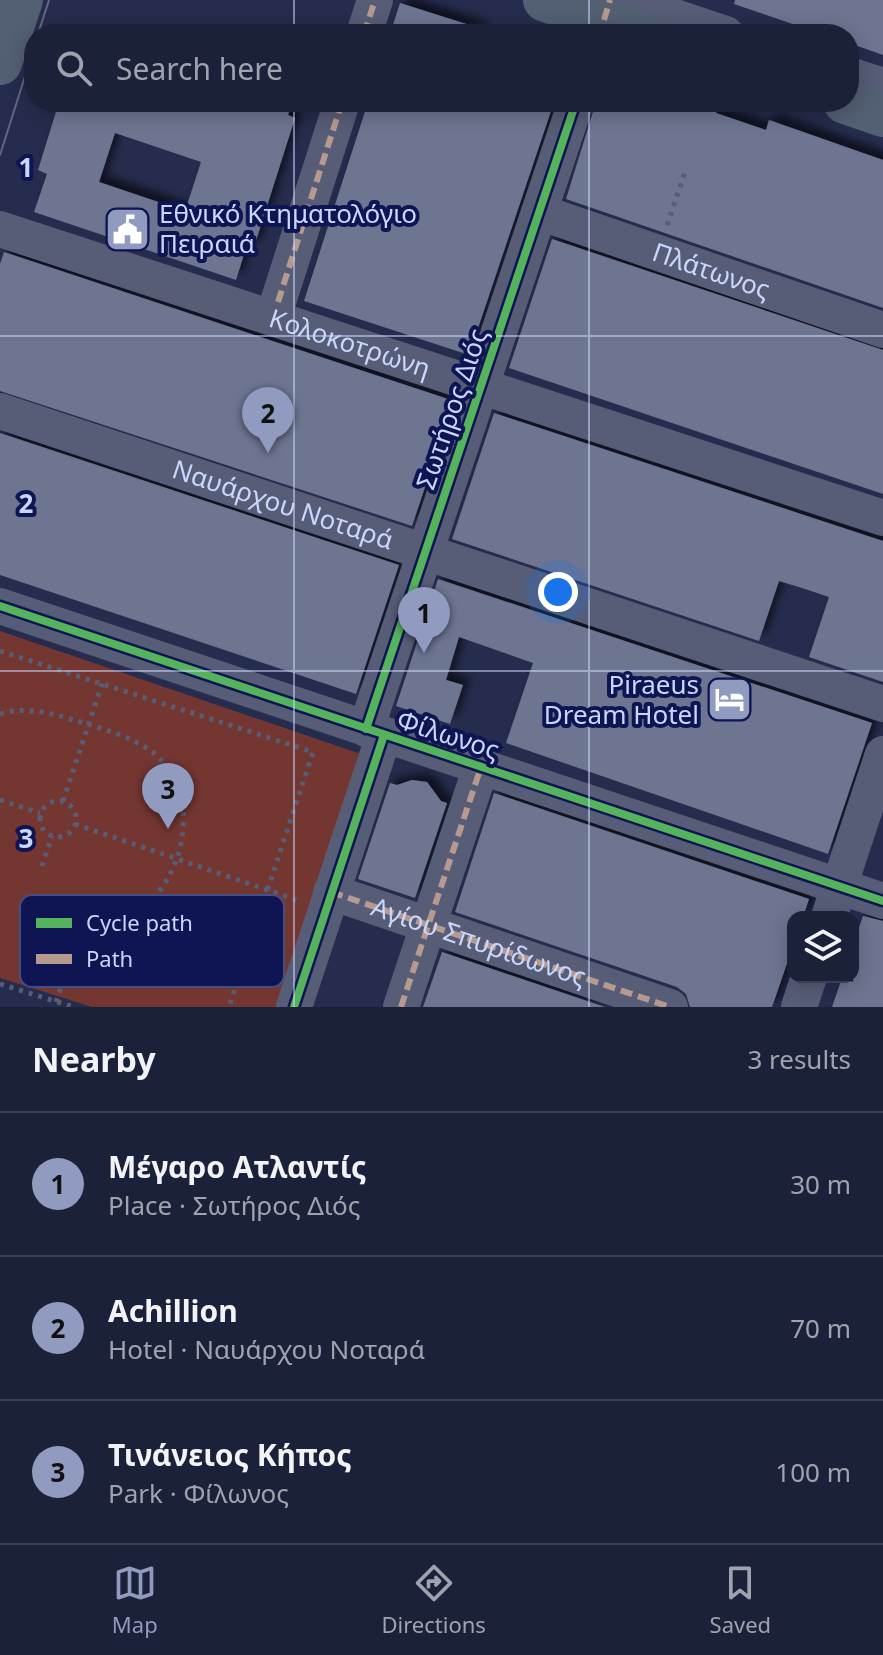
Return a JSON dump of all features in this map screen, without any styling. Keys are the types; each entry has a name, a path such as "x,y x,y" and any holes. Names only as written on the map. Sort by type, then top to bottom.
{"main road":[{"path":"0,63 21,0"},
{"path":"545,0 609,13 628,24"},
{"path":"859,107 883,115"}],"street":[{"path":"367,24 375,0"},
{"path":"609,13 670,24"},
{"path":"859,78 883,86"},
{"path":"278,302 339,112"},
{"name":"Σωτήρος Διός","path":"294,1007 329,900 425,552 573,112"},
{"name":"Πλάτωνος","path":"539,212 883,330"},
{"name":"Κολοκοτρώνη","path":"0,229 883,518"},
{"name":"Ναυάρχου Νοταρά","path":"0,411 883,704"},
{"name":"Φίλωνος","path":"0,606 481,767 834,902 883,901"},
{"path":"834,902 883,754"},
{"path":"401,1007 481,767"},
{"name":"Αγίου Σπυρίδωνος","path":"329,900 428,925 670,1007"},
{"path":"799,1007 807,983"}],"path":[{"path":"658,253 685,172"},
{"path":"0,651 313,752 265,895"},
{"path":"63,801 102,683"},
{"path":"0,714 30,710 88,724 127,738 157,756 174,780 183,811 183,827 176,858 165,885 155,895"},
{"path":"0,800 40,813"},
{"path":"63,801 74,810 75,824 66,835 52,836 41,827 40,813 50,803 63,801"},
{"path":"75,824 267,890 329,900"},
{"path":"42,866 52,836"},
{"path":"0,984 74,1007"},
{"path":"56,1002 61,987"},
{"path":"229,1007 235,987"}],"shaded area":[{"path":"0,631 361,754 279,1007 92,1007 29,987 284,987 284,895 20,895 20,984 0,978"}],"building":[{"path":"735,0 883,0 883,55 859,47 859,24 793,24 734,4"},
{"path":"400,3 466,24 393,24"},
{"path":"56,112 289,112 288,115 295,118 254,247 247,245 236,280 34,212 47,174 38,170","holes":["115,133 201,162 185,211 99,182"]},
{"path":"365,112 551,112 469,355 304,301"},
{"path":"593,112 716,112 766,130 769,120 883,160 883,308 566,199"},
{"path":"552,239 883,350 883,494 509,368"},
{"path":"4,252 454,401 412,526 0,391 0,264"},
{"path":"494,413 883,541 883,682 809,657 829,597 802,588 779,581 759,641 452,539"},
{"path":"0,433 399,565 356,694 0,575"},
{"path":"438,579 872,723 828,854 506,743 533,663 459,637 446,680 463,685 450,724 396,706"},
{"path":"412,780 427,782 441,801 447,803 415,898 358,879 390,783 397,785"},
{"path":"494,793 809,899 805,911 787,911 787,963 772,1007 690,1007 686,994 677,987 455,912"},
{"path":"863,916 883,921 883,1007 832,1007 840,983 859,983 859,928"},
{"path":"442,952 605,1007 423,1007"}],"tram line":[{"path":"41,24 49,0"},
{"path":"0,155 24,79"}],"marked path":[{"path":"367,24 375,0"},
{"path":"604,20 610,0"},
{"path":"278,302 339,112"},
{"path":"401,1007 481,767"},
{"path":"331,892 670,1007"}],"cycle path":[{"path":"366,729 573,112"},
{"path":"0,606 883,901"},
{"path":"294,1007 384,735"}],"place":[{"name":"Εθνικό Κτηματολόγιο Πειραιά","path":"128,229"},
{"name":"Achillion","path":"268,453"},
{"name":"Μέγαρο Ατλαντίς","path":"424,653"},
{"name":"Piraeus Dream Hotel","path":"730,700"},
{"name":"Τινάνειος Κήπος","path":"168,829"}]}
